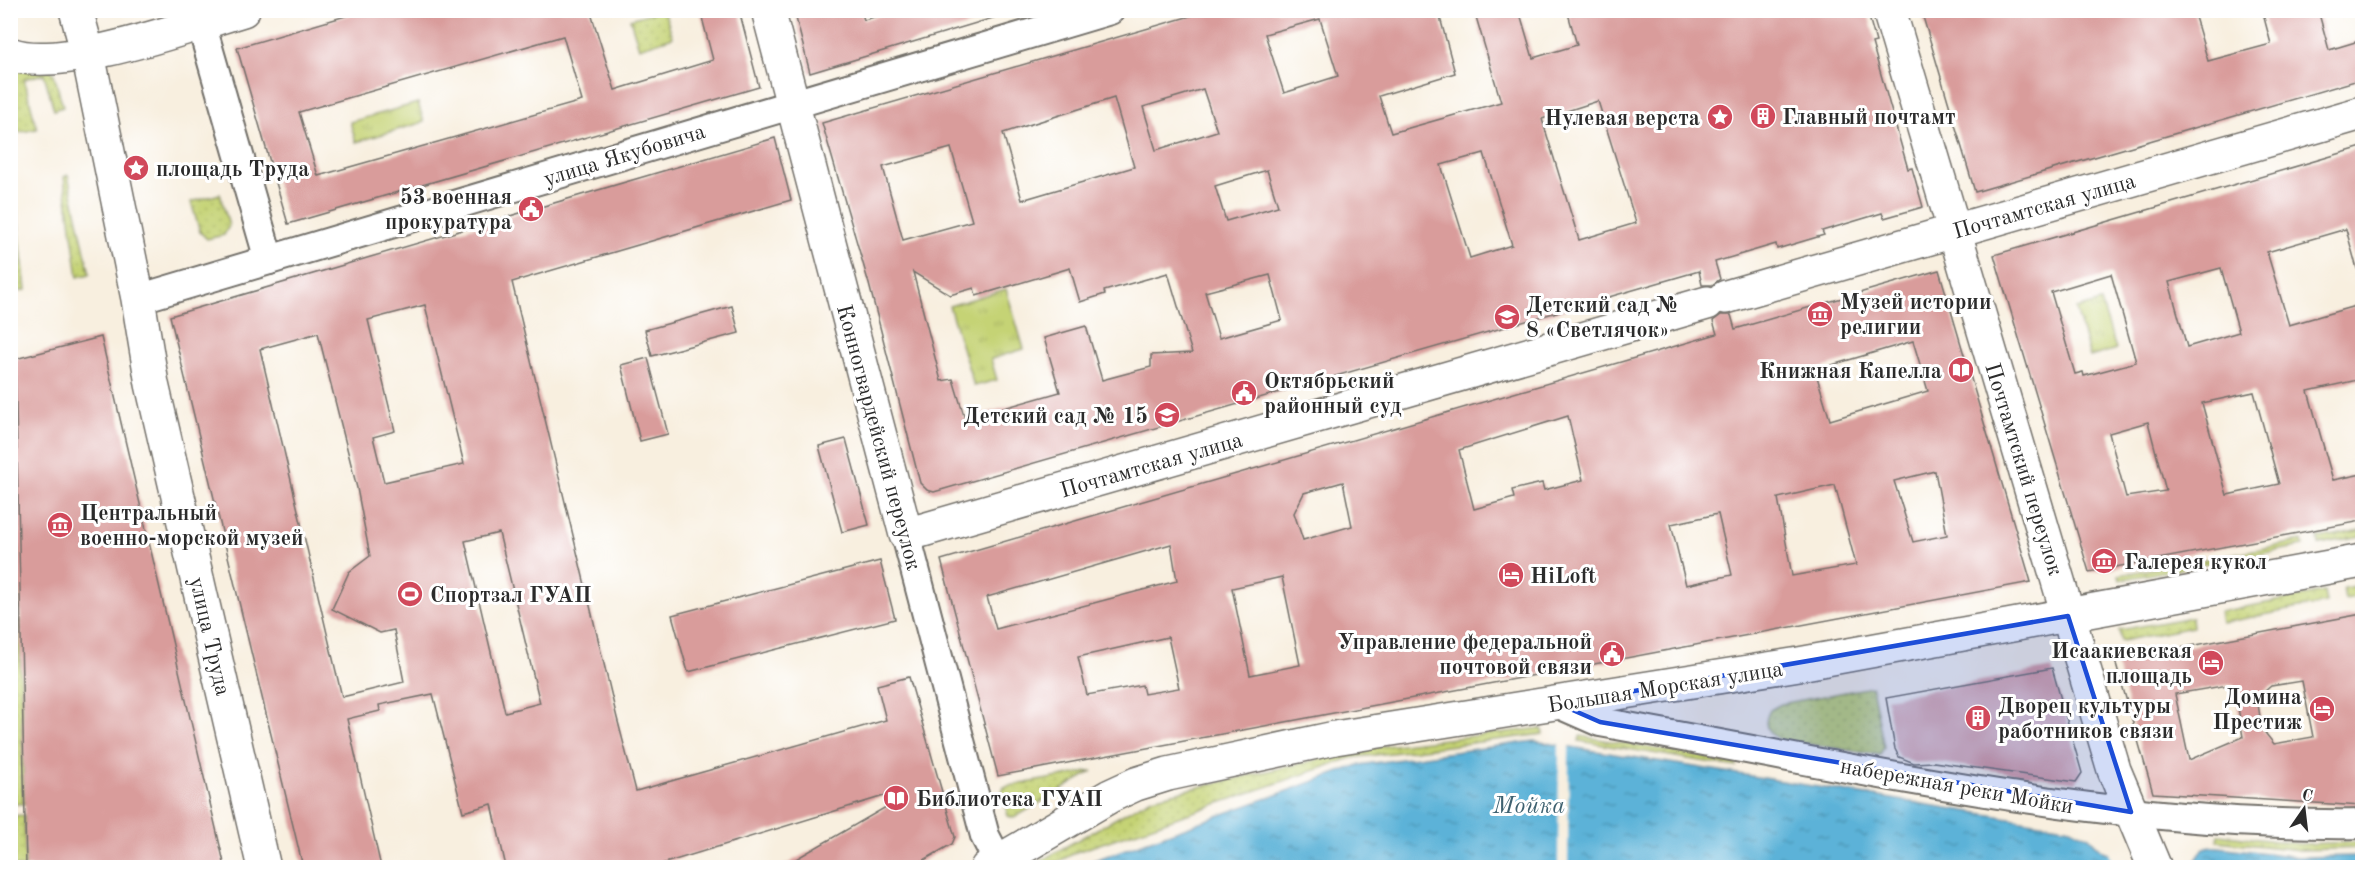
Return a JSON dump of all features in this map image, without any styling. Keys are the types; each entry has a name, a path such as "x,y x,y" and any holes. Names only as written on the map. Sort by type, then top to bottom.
{"street":[{"path":"76,10 88,54 138,299"},
{"path":"10,54 33,58 88,54 243,10"},
{"name":"Конногвардейский переулок","path":"768,10 993,864"},
{"name":"улица Якубовича","path":"138,299 1110,10"},
{"name":"Почтамтский переулок","path":"1889,10 2114,770 2152,861"},
{"path":"201,23 269,260"},
{"name":"Почтамтская улица","path":"906,535 2362,113"},
{"name":"улица Труда","path":"138,299 154,391 264,867"},
{"name":"Большая Морская улица","path":"993,864 1110,796 1136,784 1168,774 1344,736 1558,704 2068,616 2362,561"},
{"name":"набережная реки Мойки","path":"1558,704 1600,722 1922,780 2131,812 2301,825 2362,824"}],"highlighted area":[{"path":"2068,616 2131,812 1600,722 1559,704"}],"green space":[{"path":"664,11 673,37 639,48 630,19"},
{"path":"11,67 51,70 54,74 63,107 54,110 44,74 24,79 37,129 11,134"},
{"path":"418,103 424,122 356,142 350,122"},
{"path":"10,152 26,290 11,293 10,293"},
{"path":"68,175 90,274 78,277 64,177"},
{"path":"220,194 229,226 224,235 207,239 200,232 191,202"},
{"path":"1006,289 1024,349 991,359 997,380 974,386 949,306"},
{"path":"2101,302 2116,349 2090,357 2076,309"},
{"path":"11,362 14,362 17,506 10,506"},
{"path":"2362,530 2362,536 2319,544 2318,538"},
{"path":"2302,541 2303,546 2120,580 2119,575"},
{"path":"18,545 19,609 11,609 11,546"},
{"path":"2362,585 2362,596 2345,599 2343,588"},
{"path":"2324,592 2326,603 2221,623 2219,612"},
{"path":"2192,617 2193,627 2121,641 2119,630"},
{"path":"10,620 19,620 24,804 11,804"},
{"path":"1872,687 1884,747 1880,755 1781,740 1772,735 1767,728 1766,720 1770,710 1781,704"},
{"path":"1542,728 1543,734 1351,758 1076,852 1049,867 1028,868 1152,798 1367,748"},
{"path":"1580,736 1737,762 1736,767 1579,741"},
{"path":"1093,771 1014,818 1008,816 1002,791 1004,787"},
{"path":"24,815 25,867 11,867 11,816"},
{"path":"2219,834 2300,844 2362,842 2362,848 2300,850 2218,841"}],"water":[{"name":"Мойка","path":"1534,741 2071,828 2089,837 2104,852 2194,864 2203,850 2219,847 2298,857 2362,856 2362,868 1073,868 1359,765"}],"pier":[{"path":"1559,742 1569,744 1568,867 1558,867"},
{"path":"2108,850 2191,861 2194,867 2115,867"}],"building":[{"path":"366,10 590,10 615,90 713,60 700,10 739,10 759,87 288,224 237,48","holes":["563,36 582,101 318,176 299,112"]},
{"path":"794,10 861,10 864,20 897,10 1003,10 1003,15 810,73"},
{"path":"1211,10 1438,10 1455,73 1379,96 1391,133 1501,102 1474,10 1519,10 1533,58 1577,45 1567,10 1867,10 1876,42 1872,43 1908,169 1912,168 1923,207 1884,218 1882,213 1822,231 1824,235 1777,249 1776,244 1715,262 1720,279 1712,285 1702,285 1699,271 934,492 927,490 920,483 869,284 822,123","holes":["1320,19 1338,76 1284,93 1265,34","1203,89 1217,131 1156,150 1143,107","1114,98 1134,167 1022,200 1003,133","1598,101 1636,223 1579,240 1542,119","951,148 972,221 903,240 883,167","1484,153 1512,245 1470,258 1441,165","1267,170 1278,206 1226,221 1215,186","1070,268 1080,302 1105,294 1104,291 1168,273 1192,353 1151,355 1151,367 1102,380 1086,326 1044,338 1060,392 965,419 953,379 941,381 913,272 950,295 974,288 976,296","1270,275 1282,320 1219,338 1205,292"]},
{"path":"1921,10 2193,10 2208,61 2271,44 2262,10 2318,10 2329,50 2362,40 2362,79 1975,192"},
{"path":"775,138 791,200 512,282 617,718 636,791 886,720 877,685 909,677 955,837 952,844 912,867 782,867 900,799 897,792 652,867 506,867 492,804 463,812 433,694 379,705 380,711 347,719 381,867 303,867 170,316","holes":["425,305 464,464 384,482 373,437 395,431 368,320","318,333 357,488 370,556 349,572 332,609 380,633 394,630 404,682 342,697 260,349","499,533 540,703 505,712 465,541"]},
{"path":"2362,147 2362,268 2357,269 2346,229 2267,252 2289,325 2362,304 2362,379 2308,391 2333,480 2362,474 2362,521 2089,572 1994,255","holes":["2221,268 2239,332 2187,347 2169,282","2111,274 2136,362 2084,376 2083,372 2075,374 2051,292","2254,392 2279,484 2227,495 2202,403","2148,422 2166,491 2126,497 2109,433"]},
{"path":"1939,270 2031,582 998,776 941,560 1717,334 1713,321 1721,315 1731,315 1735,329","holes":["1913,341 1928,391 1830,420 1815,370","1568,416 1583,480 1544,490 1542,483 1512,490 1514,498 1474,509 1459,450","1935,471 1947,535 1913,542 1894,481","1343,482 1352,526 1303,540 1294,513 1304,493","1835,485 1856,565 1792,576 1778,498","1718,514 1732,575 1686,585 1671,524","1171,544 1177,581 996,629 987,597","1282,577 1300,665 1250,675 1232,588","1168,637 1179,688 1144,694 1142,685 1087,695 1078,657"]},
{"path":"732,306 739,333 652,356 645,330"},
{"path":"101,337 225,867 26,867 15,359"},
{"path":"648,358 668,434 640,441 621,365"},
{"path":"846,439 869,525 842,532 819,446"},
{"path":"880,561 895,619 688,672 672,615"},
{"path":"2362,614 2362,806 2153,793 2115,660","holes":["2302,681 2313,737 2274,744 2262,729 2257,698 2271,686","2234,684 2243,737 2189,760 2175,694"]},
{"name":"Дворец культуры работников связи","path":"2052,668 2082,773 2076,782 1934,762 1914,763 1899,757 1895,749 1886,698"}],"place":[{"name":"Главный почтамт","path":"1763,116"},
{"name":"Нулевая верста","path":"1720,117"},
{"name":"площадь Труда","path":"136,168"},
{"name":"53 военная прокуратура","path":"531,209"},
{"name":"Музей истории религии","path":"1820,314"},
{"name":"Детский сад № 8 «Светлячок»","path":"1507,317"},
{"name":"Книжная Капелла","path":"1961,370"},
{"name":"Октябрьский районный суд","path":"1244,393"},
{"name":"Детский сад № 15","path":"1167,415"},
{"name":"Центральный военно-морской музей","path":"60,525"},
{"name":"Галерея кукол","path":"2104,561"},
{"name":"HiLoft","path":"1511,575"},
{"name":"Спортзал ГУАП","path":"410,594"},
{"name":"Управление федеральной почтовой связи","path":"1612,654"},
{"name":"Исаакиевская площадь","path":"2211,663"},
{"name":"Домина Престиж","path":"2322,709"},
{"name":"Дворец культуры работников связи","path":"1978,718"},
{"name":"Библиотека ГУАП","path":"896,798"}]}
